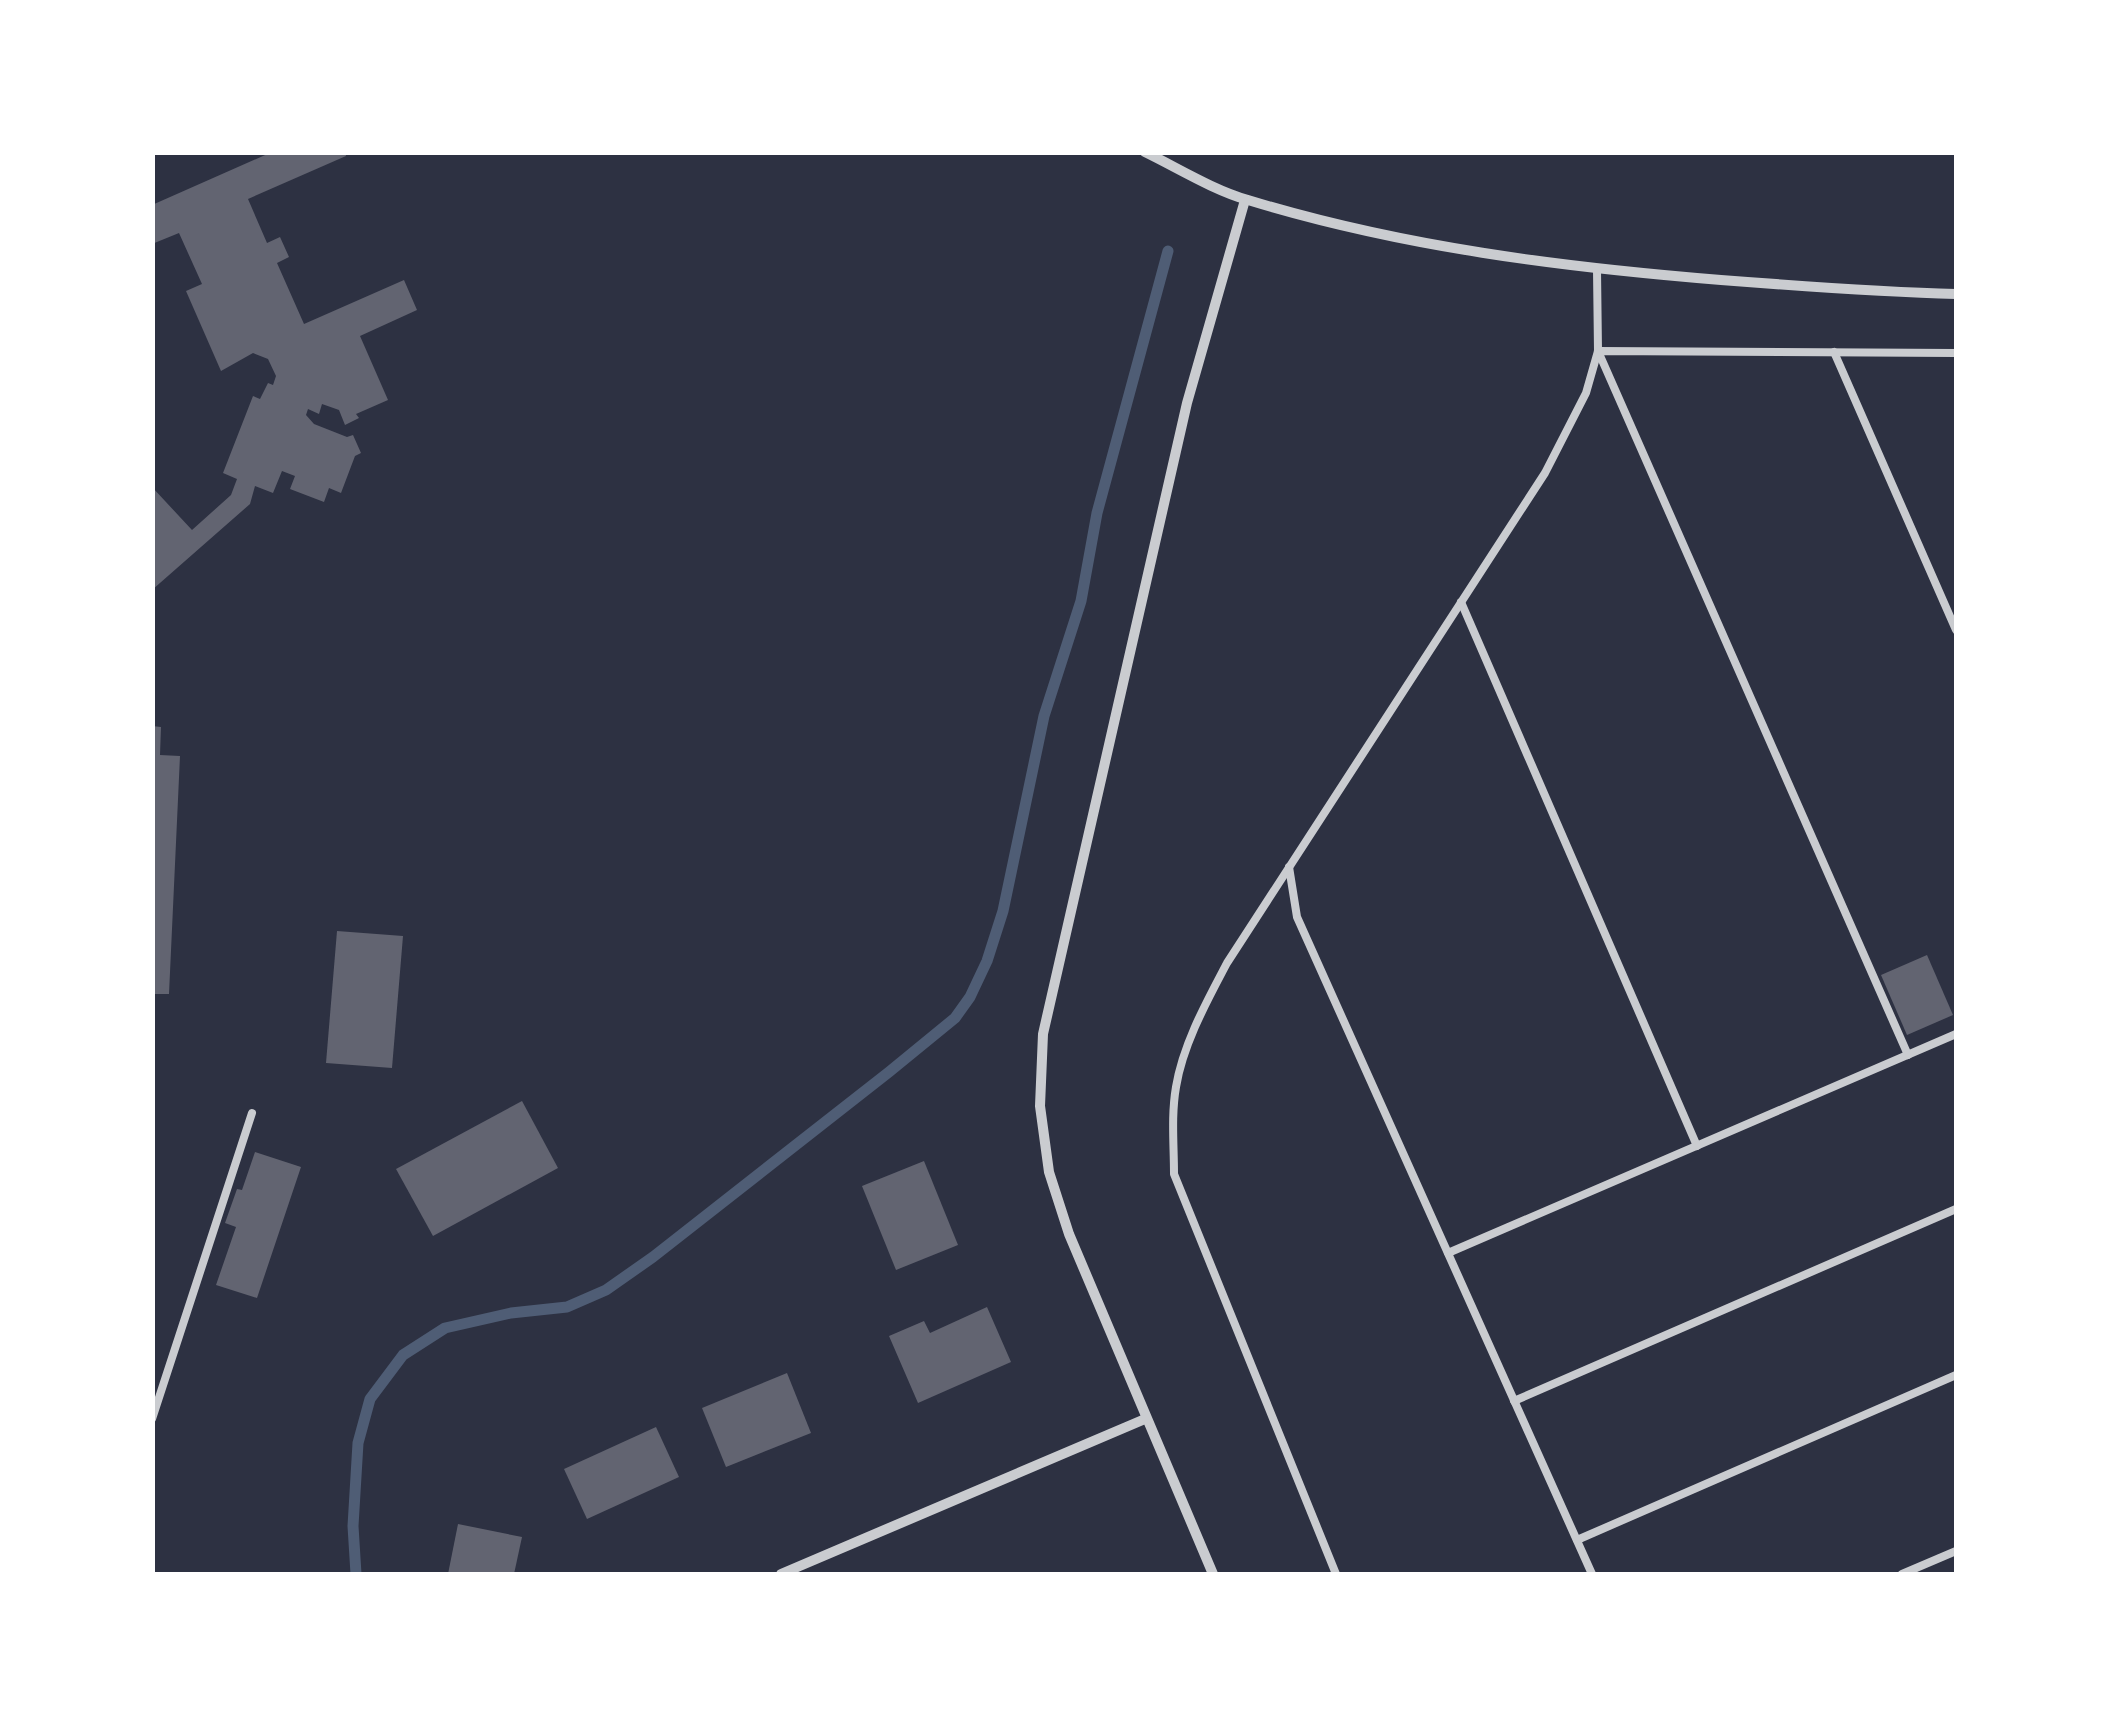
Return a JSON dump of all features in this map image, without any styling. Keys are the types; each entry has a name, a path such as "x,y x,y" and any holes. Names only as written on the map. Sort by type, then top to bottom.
{"street":[{"path":"1144,152 1245,200 1408,240 1597,270 1875,292 1956,294"},
{"path":"1213,1574 1069,1234 1050,1172 1040,1106 1043,1034 1187,403 1245,200"},
{"path":"781,1574 1145,1419"}],"lane":[{"path":"1336,1574 1174,1174 1176,1084 1204,1007 1227,963 1544,473 1586,394 1598,351 1597,270"},
{"path":"1598,351 1956,353"},
{"path":"1598,351 1908,1055"},
{"path":"1834,352 1956,630"},
{"path":"1461,602 1697,1146"},
{"path":"1289,867 1298,917 1592,1574"},
{"path":"1448,1253 1956,1034"},
{"path":"152,1419 252,1113"},
{"path":"1514,1401 1956,1209"},
{"path":"1577,1540 1956,1375"},
{"path":"1902,1574 1956,1551"}],"building":[{"path":"272,152 345,152 346,156 248,199 267,243 280,237 289,257 277,263 304,324 404,280 417,310 360,336 388,400 356,414 359,418 345,425 339,410 322,404 319,414 308,409 306,415 314,424 347,437 353,435 361,453 355,456 341,493 329,488 324,502 290,489 295,476 282,471 273,493 255,486 250,504 152,590 152,487 192,530 231,495 237,479 223,473 253,396 260,399 276,376 268,359 253,353 221,371 186,291 202,284 179,233 152,244 152,205"},
{"path":"152,726 161,727 160,755 180,756 169,994 152,994"},
{"path":"337,931 403,936 392,1068 326,1063"},
{"path":"1927,955 1953,1015 1907,1035 1881,975"},
{"path":"522,1101 558,1168 433,1236 396,1169"},
{"path":"255,1152 301,1167 257,1298 216,1285 236,1227 225,1223"},
{"path":"924,1161 958,1245 896,1270 862,1186"},
{"path":"987,1307 1011,1362 918,1403 889,1336 924,1321 930,1333"},
{"path":"787,1373 811,1433 726,1467 702,1408"},
{"path":"656,1427 679,1477 587,1519 564,1469"},
{"path":"458,1524 522,1537 514,1574 448,1574"}],"waterway":[{"path":"356,1574 353,1526 358,1443 370,1399 403,1355 445,1328 511,1313 567,1307 606,1290 889,1072 955,1018 970,997 1003,911 1044,716 1081,601 1097,513 1168,251"}]}
